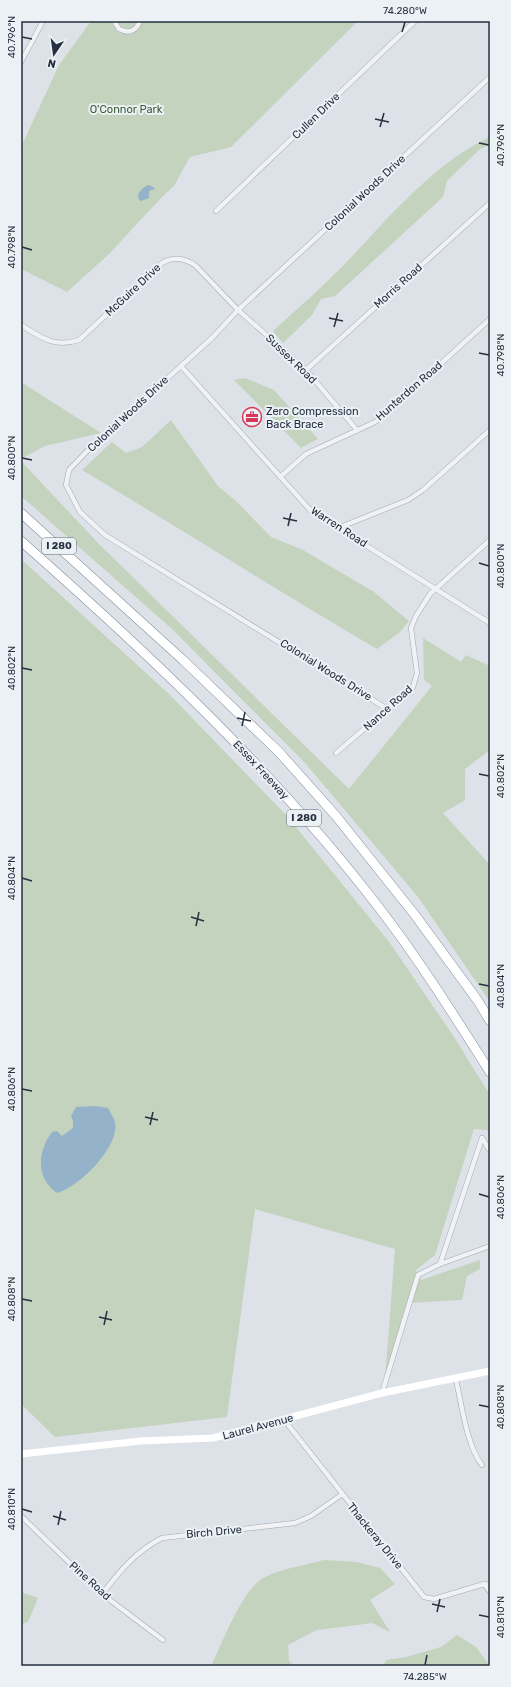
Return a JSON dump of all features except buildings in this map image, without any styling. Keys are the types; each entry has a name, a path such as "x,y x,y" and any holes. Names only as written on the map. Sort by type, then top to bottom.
{"highway":[{"name":"I 280","path":"21,513 172,649 279,752 336,816 415,915 478,1001 490,1021"},
{"name":"Essex Freeway","path":"21,541 81,594 208,714 275,784 380,909 426,972 490,1072"}],"main road":[{"name":"Laurel Avenue","path":"21,1454 142,1441 213,1438 382,1393 456,1380 490,1371"}],"street":[{"path":"21,62 43,21"},
{"path":"114,21 119,29 127,32 135,29 140,21"},
{"name":"Cullen Drive","path":"216,211 415,21"},
{"name":"Colonial Woods Drive","path":"389,710 105,536 80,512 66,485 69,470 212,338 238,310 490,77"},
{"name":"Morris Road","path":"306,370 490,203"},
{"name":"McGuire Drive","path":"21,325 53,343 62,344 79,340 162,263 170,259 180,259 192,264 238,310"},
{"name":"Sussex Road","path":"238,310 306,370 357,430"},
{"name":"Hunterdon Road","path":"280,477 306,454 382,417 490,319"},
{"name":"Warren Road","path":"180,366 311,511 490,623"},
{"path":"338,528 408,500 423,490 490,430"},
{"name":"Nance Road","path":"336,753 389,710 413,687 417,673 411,628 416,616 430,594 490,540"},
{"path":"440,1264 482,1138 490,1151"},
{"path":"382,1393 418,1275 440,1264 490,1246"},
{"path":"456,1380 472,1446 476,1457 482,1465"},
{"name":"Thackeray Drive","path":"286,1419 289,1426 341,1494 424,1597 434,1599 484,1584 490,1584"},
{"name":"Birch Drive","path":"102,1594 133,1557 146,1546 162,1538 295,1523 310,1516 341,1494"},
{"name":"Pine Road","path":"21,1516 102,1594 163,1640"},
{"path":"484,1584 490,1592"}],"green space":[{"name":"O'Connor Park","path":"91,21 358,21 231,147 190,157 174,186 109,254 67,292 21,269 21,147 59,65"},
{"path":"490,137 490,145 480,149 447,181 443,197 335,296 321,299 312,315 283,343 273,331 334,275 393,213 429,178 469,148"},
{"path":"245,378 274,390 318,439 301,448 234,380"},
{"path":"21,382 101,433 45,446 21,459"},
{"path":"171,420 218,486 237,502 271,537 303,550 374,592 409,621 400,632 377,649 82,470 112,442 126,453 142,447"},
{"path":"21,461 99,544 349,789 432,686 424,680 423,638 461,662 466,655 490,666 490,750 465,769 465,800 443,813 490,865 490,1002 418,897 306,764 172,629 21,496"},
{"path":"21,559 168,693 287,816 390,943 454,1037 490,1095 490,1137 487,1130 474,1129 435,1255 416,1270 421,1280 480,1260 480,1269 467,1276 462,1300 408,1303 385,1380 395,1249 255,1209 227,1417 55,1437 21,1404"},
{"path":"324,1560 357,1562 380,1568 395,1584 370,1600 390,1632 372,1623 317,1630 288,1645 289,1661 293,1666 211,1666 244,1598 259,1581 264,1577 280,1571"},
{"path":"21,1592 38,1598 28,1622 21,1624"},
{"path":"457,1635 476,1647 490,1666 383,1666 386,1660 406,1657 441,1647"}],"water":[{"path":"148,185 155,189 149,191 149,198 141,201 139,200 138,194"},
{"path":"95,1106 108,1108 114,1119 115,1132 111,1143 105,1154 96,1165 76,1183 57,1193 45,1180 42,1172 41,1156 47,1140 52,1132 57,1131 62,1136 73,1128 71,1116 76,1107"}],"place":[{"name":"Zero Compression Back Brace","path":"252,417"}]}
